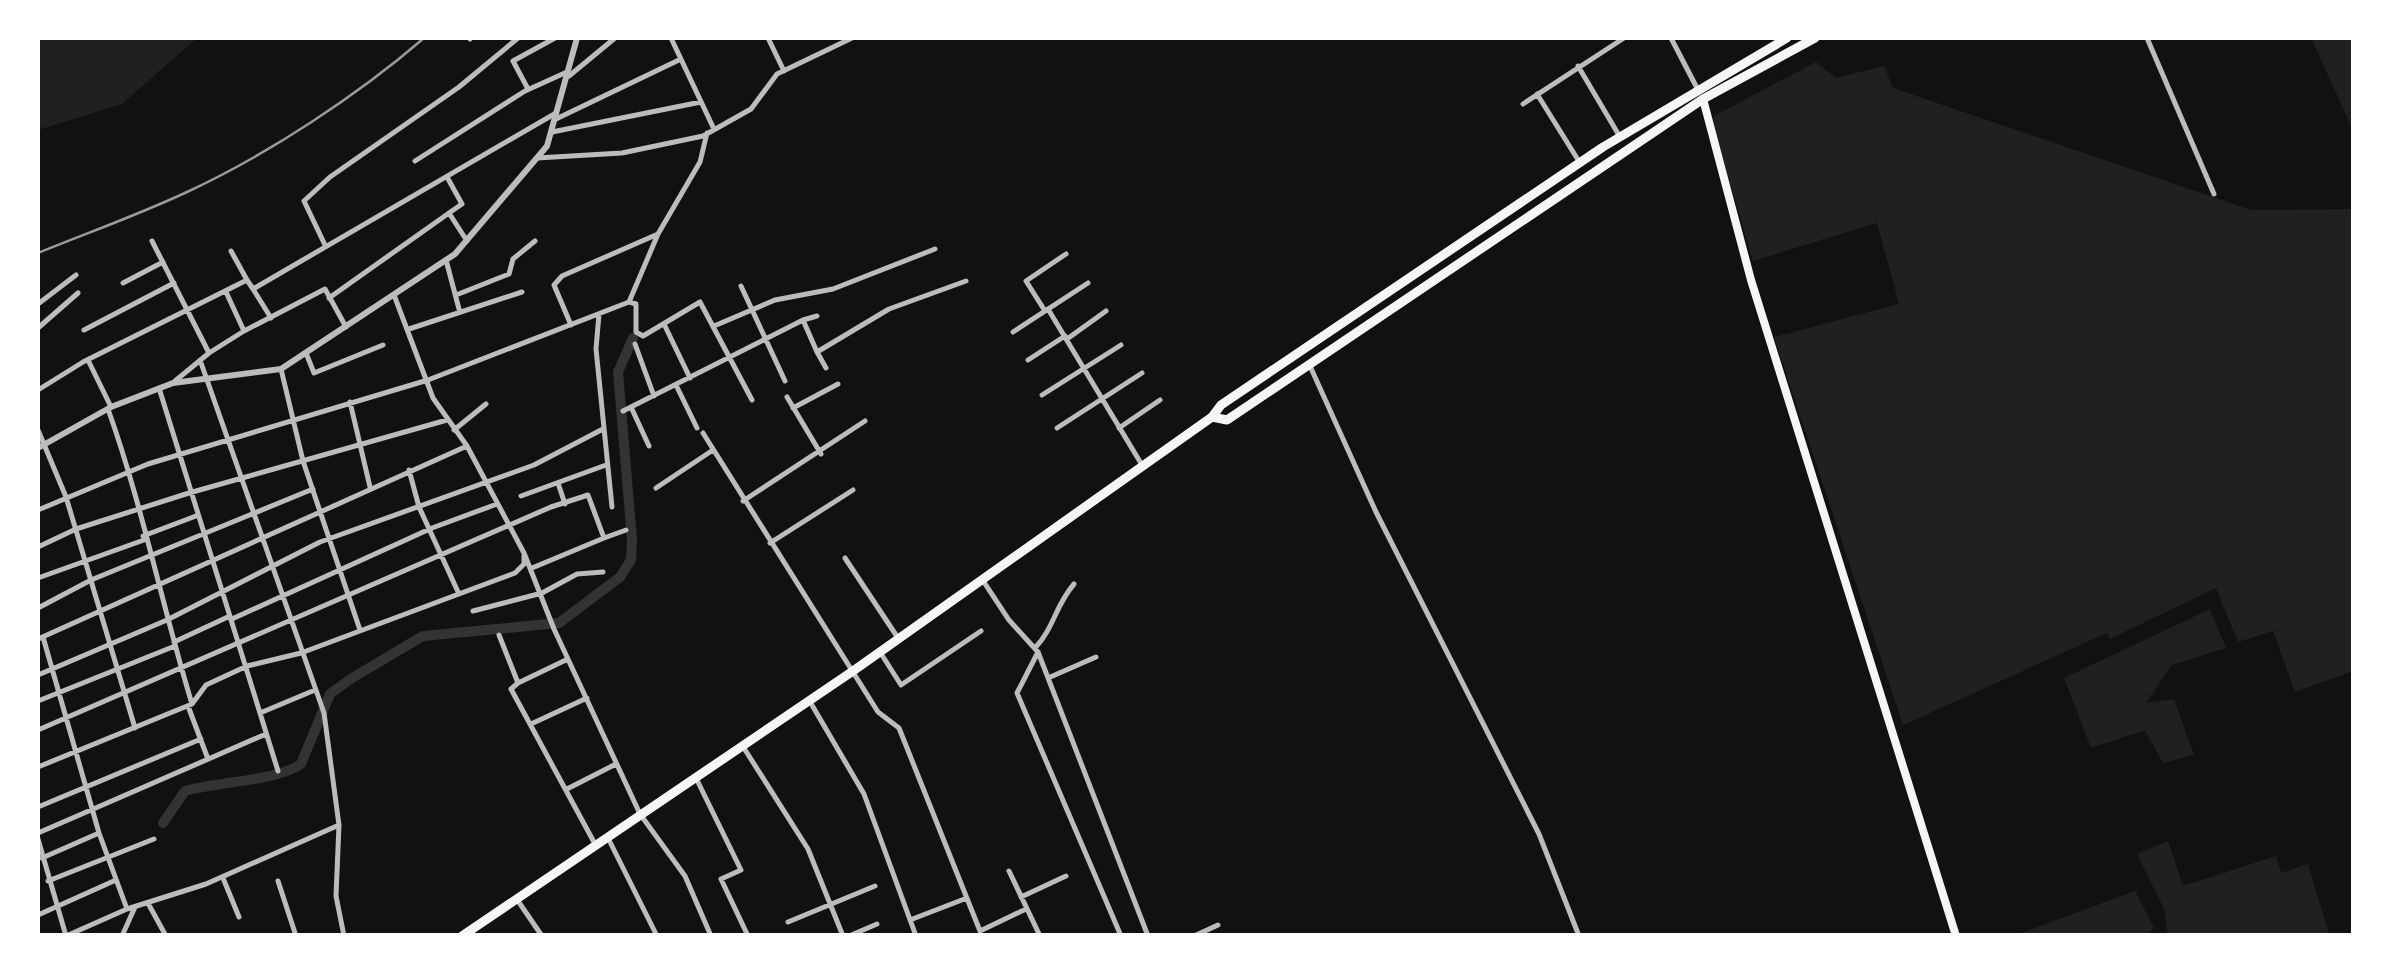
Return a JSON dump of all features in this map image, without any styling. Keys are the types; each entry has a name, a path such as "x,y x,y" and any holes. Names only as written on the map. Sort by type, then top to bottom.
{"highway":[{"path":"462,936 880,652 1212,417 1221,405 1620,136 1787,38"},
{"path":"1212,417 1227,420 1703,100 1815,38"},
{"path":"1697,88 1703,100"},
{"path":"1302,353 1310,366"}],"main road":[{"path":"1703,100 1752,280 1956,936"}],"street":[{"path":"325,245 304,201 330,177 459,87 518,38"},
{"path":"528,90 513,61 555,38"},
{"path":"173,382 281,369 468,243 537,158 552,132 577,38"},
{"path":"414,161 528,90 569,73 615,38"},
{"path":"671,38 713,127"},
{"path":"768,38 784,71"},
{"path":"628,302 658,234 700,162 707,133 751,109 784,71 852,38"},
{"path":"1523,104 1624,38"},
{"path":"1671,38 1697,88"},
{"path":"2147,38 2214,194"},
{"path":"253,289 557,115 681,59"},
{"path":"1578,66 1620,136"},
{"path":"1537,94 1580,163"},
{"path":"552,132 701,102"},
{"path":"537,158 622,153 707,133"},
{"path":"329,298 462,204 447,177"},
{"path":"450,213 468,243"},
{"path":"570,325 554,285 562,276 658,234"},
{"path":"152,241 209,354"},
{"path":"456,295 509,274 512,259 535,241"},
{"path":"714,326 752,309 833,289 935,249"},
{"path":"231,251 271,318"},
{"path":"1066,254 1026,280 1066,337 1142,466"},
{"path":"446,260 459,309 466,313 522,292"},
{"path":"123,283 162,262"},
{"path":"38,304 76,274"},
{"path":"38,390 88,359 246,280"},
{"path":"818,352 889,309 966,281"},
{"path":"84,330 174,283"},
{"path":"1013,332 1088,283"},
{"path":"741,286 785,381"},
{"path":"41,446 110,408 173,382 244,331 325,289 346,327"},
{"path":"226,292 244,331"},
{"path":"38,328 78,294"},
{"path":"394,295 446,420 467,446 532,568 552,626 640,814 686,876 711,936"},
{"path":"38,510 179,454 428,380 628,302 636,304 636,332 644,336 700,302 752,400"},
{"path":"408,330 459,309"},
{"path":"1028,360 1106,312"},
{"path":"598,314 596,349 612,507"},
{"path":"623,410 817,316"},
{"path":"803,320 826,368"},
{"path":"664,324 690,378"},
{"path":"634,344 654,396"},
{"path":"306,353 314,374 383,345"},
{"path":"1042,395 1121,345"},
{"path":"88,359 110,408 130,471 149,559 208,760"},
{"path":"200,360 323,710 338,825 336,896 344,936"},
{"path":"1310,366 1376,512 1520,793 1578,936"},
{"path":"281,369 303,462 360,630"},
{"path":"1056,428 1142,373"},
{"path":"793,408 838,384"},
{"path":"676,385 743,501 880,716 898,728 981,933 1026,909"},
{"path":"159,388 278,771"},
{"path":"787,397 821,454"},
{"path":"1120,428 1160,400"},
{"path":"350,402 370,487"},
{"path":"454,430 486,404"},
{"path":"631,407 649,446"},
{"path":"38,547 76,529 189,493 446,420"},
{"path":"743,501 821,454 865,421"},
{"path":"38,675 223,594 328,538 548,458 603,429"},
{"path":"38,430 41,446 66,497 135,728"},
{"path":"122,936 131,908 107,858 79,751 40,638 467,446"},
{"path":"656,488 713,450"},
{"path":"521,496 606,465"},
{"path":"409,470 419,508 432,528 459,594"},
{"path":"558,483 564,504"},
{"path":"38,608 91,580 312,489"},
{"path":"770,544 853,490"},
{"path":"38,730 588,495 604,538"},
{"path":"38,701 284,598 432,528 497,504"},
{"path":"38,578 196,516"},
{"path":"532,568 626,530"},
{"path":"38,767 190,705 206,685 248,666 302,652 515,572 524,564 524,553"},
{"path":"844,558 898,638"},
{"path":"473,611 542,593 577,574 603,572"},
{"path":"982,579 1009,620 1036,650 1148,936"},
{"path":"1074,584 1054,609 1049,633 1036,650 1017,693 1121,936"},
{"path":"880,652 902,685 981,631"},
{"path":"499,634 518,683"},
{"path":"568,658 512,689 596,844"},
{"path":"1048,678 1096,658"},
{"path":"260,713 314,690"},
{"path":"530,724 587,698"},
{"path":"809,700 864,794 916,936"},
{"path":"266,734 38,836 66,936 131,908 222,877 338,825"},
{"path":"38,807 201,739"},
{"path":"742,744 808,849 846,936 877,924"},
{"path":"567,789 616,764"},
{"path":"696,776 740,870 720,878 748,936"},
{"path":"42,858 99,833"},
{"path":"607,836 657,936"},
{"path":"38,888 154,839"},
{"path":"1009,870 1040,936"},
{"path":"1021,897 1066,876"},
{"path":"222,877 239,917"},
{"path":"38,915 116,880"},
{"path":"278,881 296,935"},
{"path":"788,922 875,886"},
{"path":"516,898 542,936"},
{"path":"910,920 967,898"},
{"path":"149,905 166,936"},
{"path":"1194,936 1218,926"}],"shaded area":[{"path":"38,38 197,38 122,104 38,130"},
{"path":"2311,38 2353,38 2353,130"},
{"path":"1816,62 1836,78 1884,66 1893,88 2251,210 2353,209 2353,671 2295,692 2273,631 2238,642 2216,588 2110,639 2107,633 1903,725 1774,337 1899,304 1877,223 1753,261 1714,128 1714,116"},
{"path":"2210,609 2226,648 2172,665 2146,703 2174,699 2194,755 2163,763 2145,730 2091,748 2064,678"},
{"path":"2168,841 2183,886 2276,856 2281,873 2308,864 2329,934 2168,935 2164,909 2137,854"},
{"path":"2135,891 2154,928 2147,935 2016,935"}],"waterway":[{"path":"163,823 185,791 262,778 301,764 330,694 423,636 559,623 620,577 631,560 632,539 618,372 633,338"}],"railway":[{"path":"38,253 169,200 248,160 341,102 424,38"}]}
